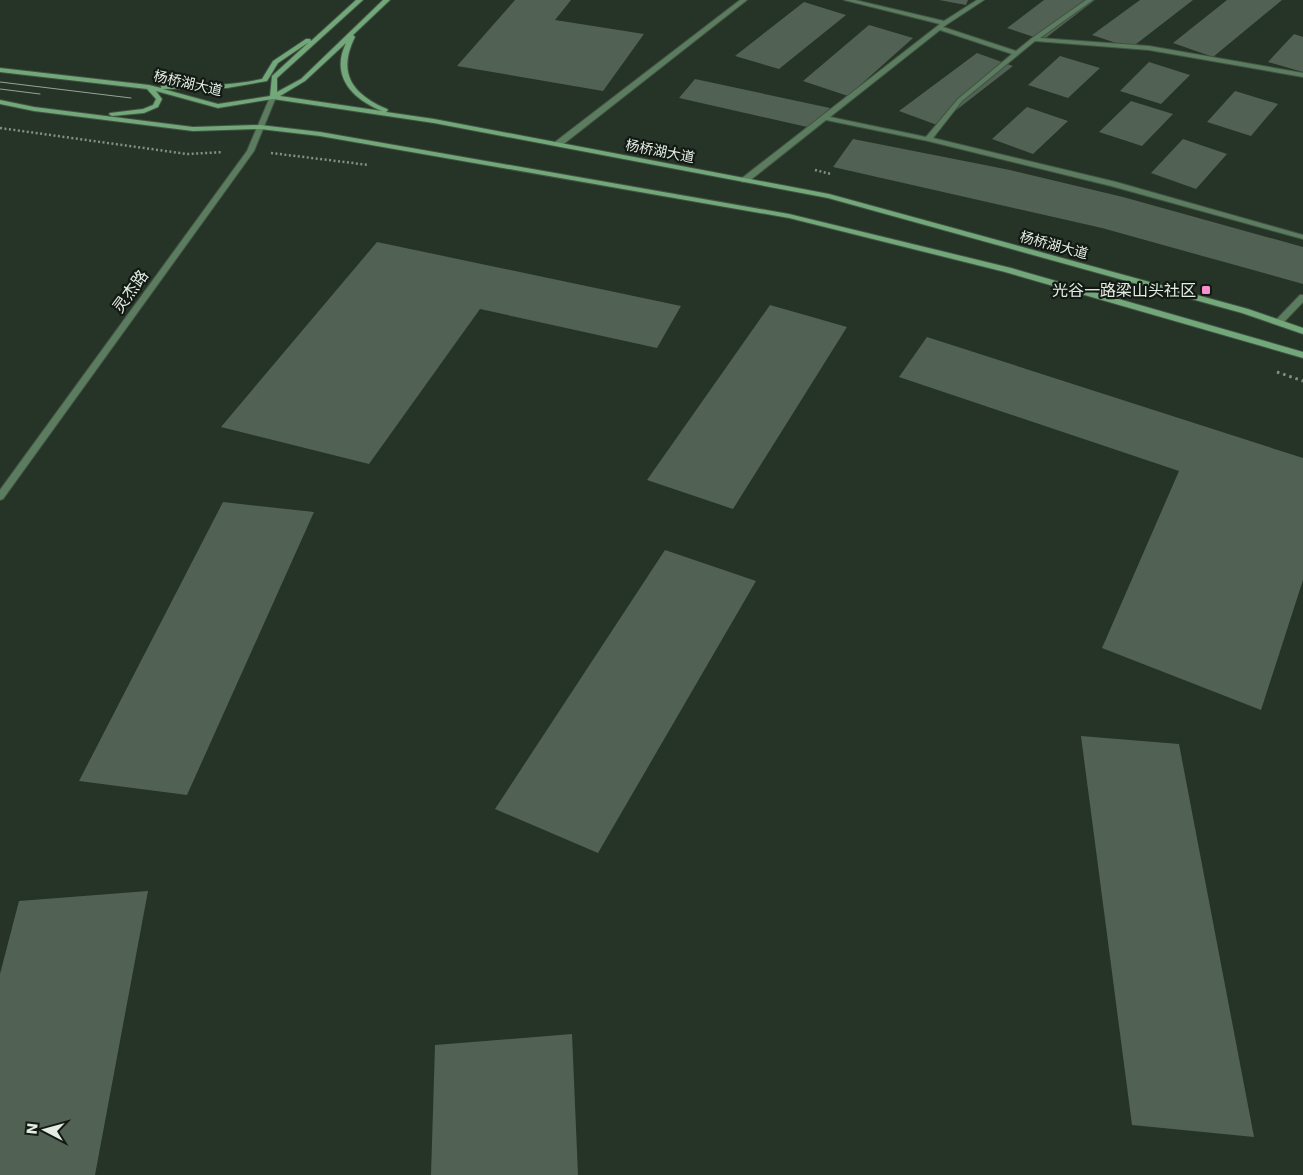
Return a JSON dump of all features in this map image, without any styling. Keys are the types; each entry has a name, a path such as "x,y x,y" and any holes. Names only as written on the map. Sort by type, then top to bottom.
{"main road":[{"path":"273,97 274,77 360,0"},
{"path":"273,97 303,80 387,0"},
{"path":"148,86 200,88 247,85 265,80 274,62 334,24"},
{"path":"354,31 342,63 346,78 354,90 373,106 410,118"},
{"name":"杨桥湖大道","path":"0,70 148,86 218,106 273,97 410,118 558,144 829,196 1245,311 1303,331"},
{"path":"72,114 119,114 144,111 156,106 158,99 148,86"},
{"path":"0,102 72,114 193,129 260,127 320,134 789,216 1008,270 1303,355"}],"street":[{"path":"558,144 744,0"},
{"path":"847,0 942,26 1017,53"},
{"path":"746,180 942,26 981,0"},
{"path":"928,139 960,100 1034,39 1090,0"},
{"path":"1034,39 1149,48 1303,75"},
{"name":"灵杰路","path":"0,496 250,151 273,97"},
{"path":"824,118 928,139 1113,184 1303,237"},
{"path":"1279,322 1303,296"}],"path":[{"path":"0,128 187,154 250,151 378,166"},
{"path":"1269,369 1303,381"}],"building":[{"path":"515,0 571,0 555,20 644,34 603,91 457,66"},
{"path":"939,0 968,0 966,5"},
{"path":"1044,0 1095,0 1043,40 1007,28"},
{"path":"1140,0 1193,0 1131,48 1092,35"},
{"path":"1227,0 1282,0 1213,57 1173,43"},
{"path":"804,2 846,15 779,69 735,56"},
{"path":"869,25 913,38 848,96 803,81"},
{"path":"1294,34 1303,37 1303,72 1268,62"},
{"path":"977,53 1013,66 937,125 899,111"},
{"path":"1060,56 1100,68 1068,98 1028,85"},
{"path":"1149,62 1190,75 1161,104 1120,91"},
{"path":"695,79 830,108 816,129 679,98"},
{"path":"1235,91 1278,104 1251,136 1207,122"},
{"path":"1131,101 1173,114 1142,146 1099,132"},
{"path":"1027,107 1068,121 1033,154 992,139"},
{"path":"853,139 1010,170 1123,197 1303,247 1303,284 1102,228 833,167"},
{"path":"1183,139 1227,154 1196,189 1151,173"},
{"path":"377,242 681,306 657,348 480,309 369,464 221,427"},
{"path":"770,305 847,327 733,509 647,480"},
{"path":"927,337 1303,458 1303,580 1261,710 1102,648 1179,471 899,377"},
{"path":"223,502 314,512 187,795 79,781"},
{"path":"665,550 756,581 598,853 495,809"},
{"path":"1081,736 1179,744 1254,1137 1132,1125"},
{"path":"148,891 95,1175 0,1175 0,974 19,901"},
{"path":"572,1034 578,1175 431,1175 435,1045"}],"tram line":[{"path":"0,82 131,98"},
{"path":"0,89 40,94"}],"place":[{"name":"光谷一路梁山头社区","path":"1206,290"}]}
